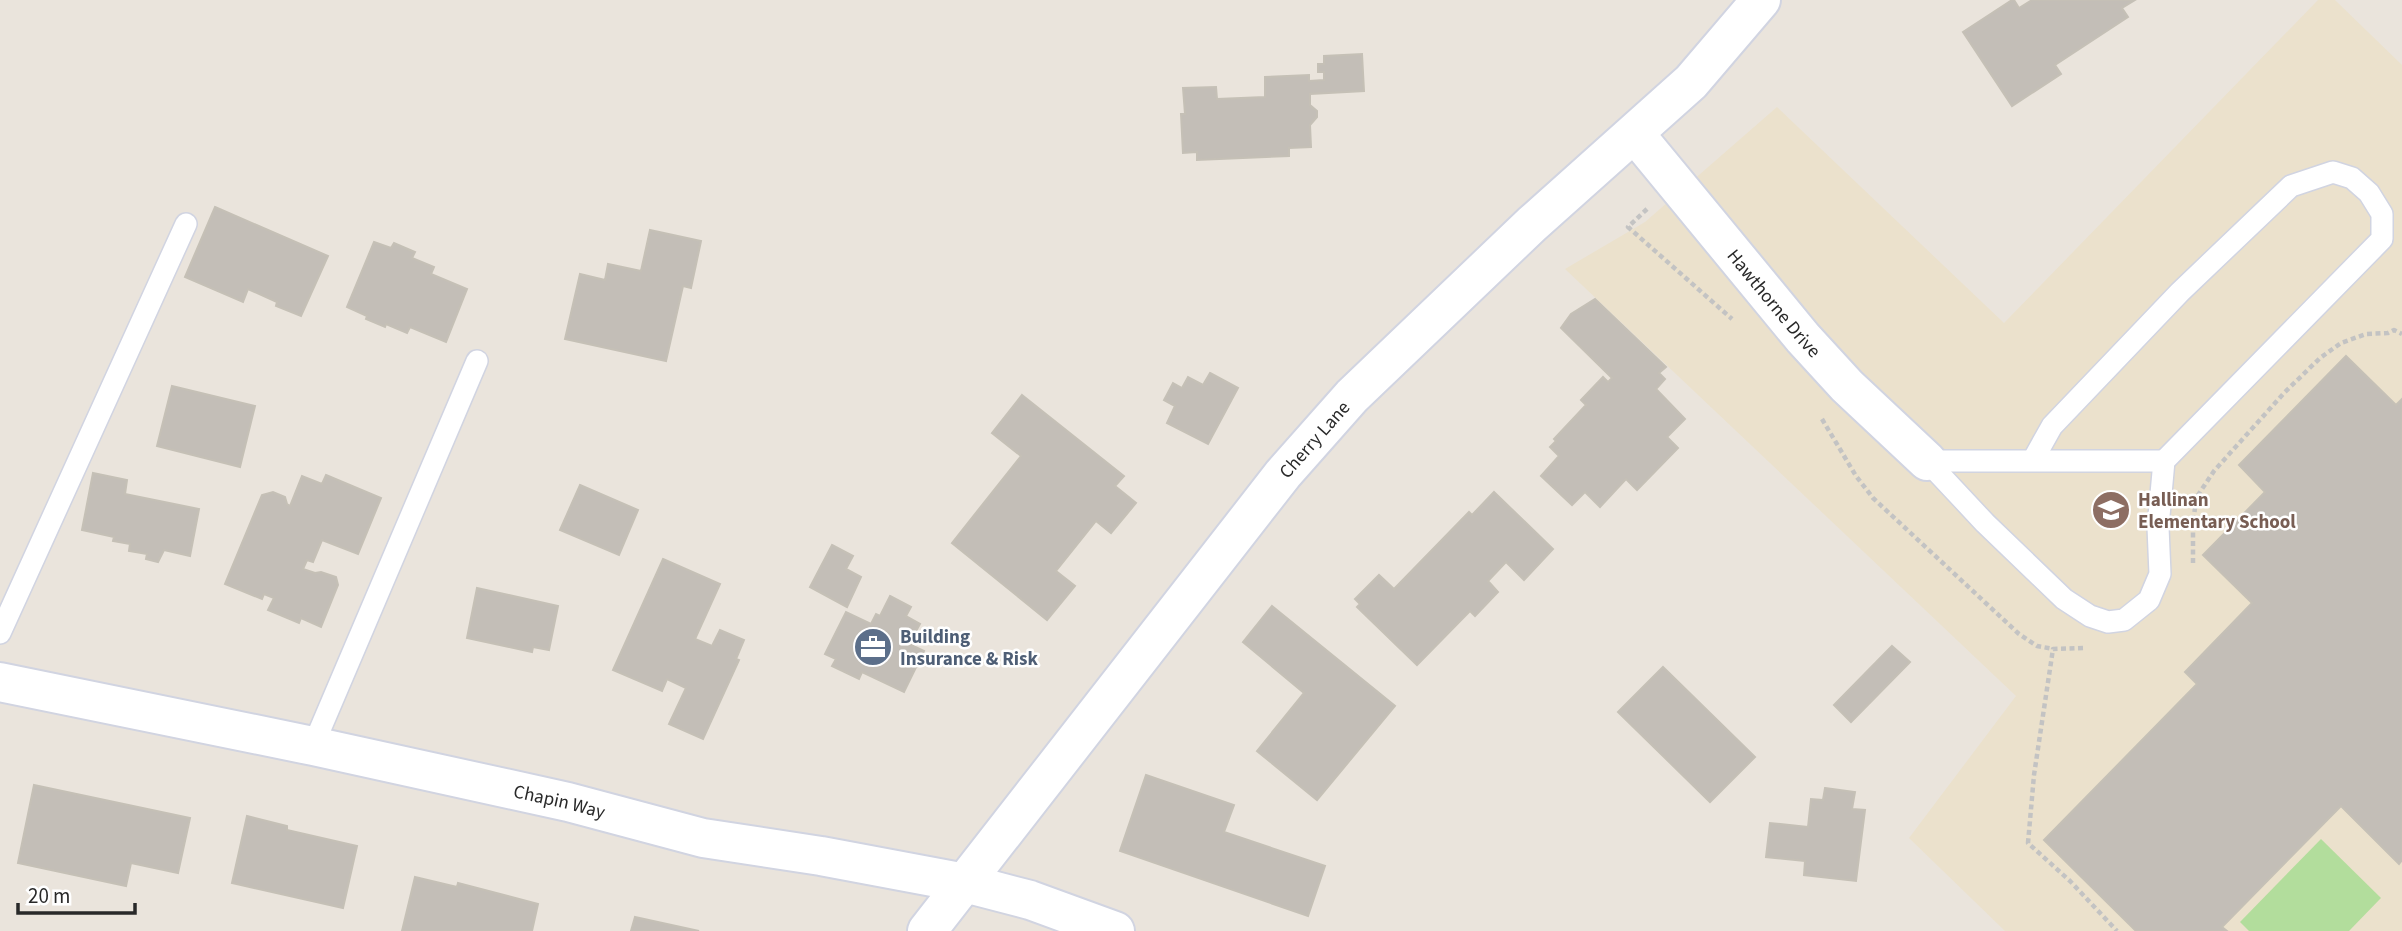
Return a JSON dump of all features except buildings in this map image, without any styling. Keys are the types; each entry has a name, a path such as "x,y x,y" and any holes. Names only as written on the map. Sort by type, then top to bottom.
{"street":[{"name":"Cherry Lane","path":"927,931 1283,474 1352,396 1532,225 1691,82 1761,0"},
{"name":"Hawthorne Drive","path":"1634,134 1803,338 1847,386 1927,461"},
{"name":"Chapin Way","path":"0,682 568,802 703,838 821,856 965,883 1030,900 1115,931"}],"lane":[{"path":"1927,461 1985,523 2064,599 2090,616 2108,622 2124,620 2149,600 2160,574 2158,527 2164,461 2382,239 2382,214 2369,193 2352,177 2333,172 2291,186 2180,292 2061,416 2052,426 2033,460"},
{"path":"0,633 186,224"},
{"path":"313,746 477,360"},
{"path":"1927,461 2164,461"}],"path":[{"path":"1656,201 1628,227 1739,326"},
{"path":"1816,411 1850,467 1873,498 2019,634 2037,646 2053,649"}],"shaded area":[{"name":"Hallinan Elementary School","path":"2318,0 2335,0 2402,65 2402,931 2005,931 1909,838 2016,696 1565,269 1645,222 1777,107 2004,323"}],"green space":[{"path":"2321,839 2381,898 2349,931 2249,931 2240,922"}],"place":[{"name":"Hallinan Elementary School","path":"2111,510"},
{"name":"Building Insurance & Risk","path":"873,647"}]}
